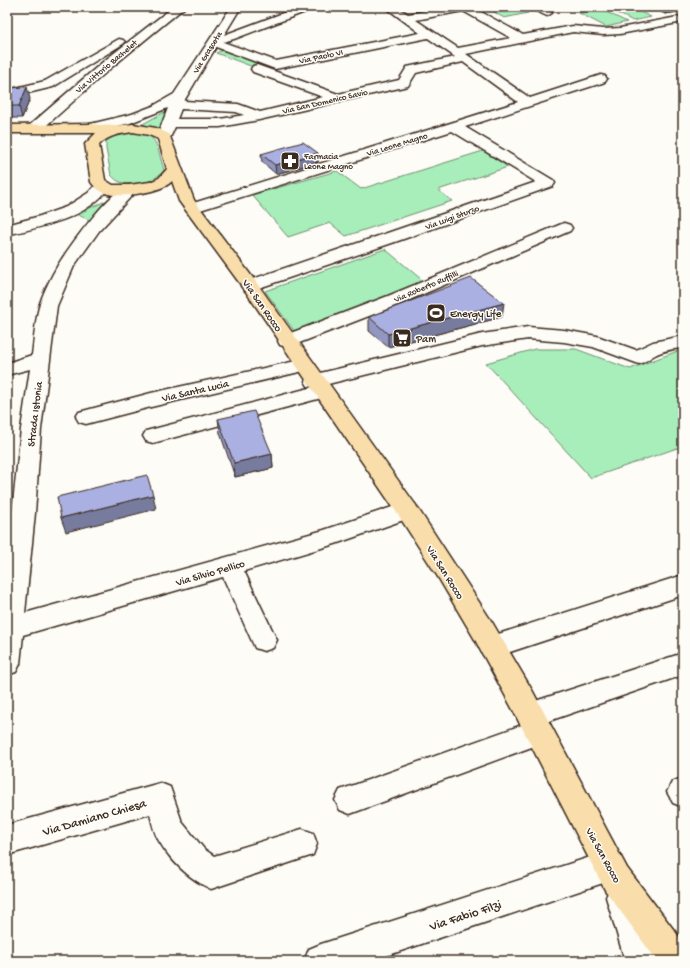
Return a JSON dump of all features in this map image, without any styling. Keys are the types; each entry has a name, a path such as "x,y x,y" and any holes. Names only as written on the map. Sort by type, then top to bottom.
{"main road":[{"path":"35,128 82,139 92,144"},
{"path":"7,129 91,128 151,131 158,133 164,137 174,169 189,204"},
{"path":"92,144 100,136 120,129"},
{"path":"92,144 98,182 110,190 130,190 154,186 164,181 174,169"},
{"path":"154,186 170,191 189,204"},
{"name":"Via San Rocco","path":"189,204 250,286 287,341 407,510 492,647 612,873 677,961"}],"street":[{"name":"Via Vittorio Bachelet","path":"35,128 108,64 180,7"},
{"name":"Via Grasceta","path":"164,137 178,101 236,7"},
{"path":"212,44 309,7"},
{"path":"390,7 462,55 528,103"},
{"path":"407,18 464,7 521,39"},
{"path":"536,7 547,13"},
{"name":"Via San Domenico Savio","path":"169,123 220,123 259,116 404,83 411,70 521,39 573,29 604,32 620,31 683,19"},
{"path":"7,94 49,84 126,38 147,33"},
{"name":"Via Paolo VI","path":"256,68 268,68 275,65 431,34"},
{"path":"212,44 275,65"},
{"path":"212,44 251,68 256,68 337,98"},
{"name":"Via Leone Magno","path":"189,204 453,126 601,79"},
{"path":"91,128 105,126 141,116 178,101 238,108 259,116"},
{"path":"120,129 151,116 159,109"},
{"name":"Via Luigi Sturzo","path":"250,286 548,183 453,126"},
{"path":"7,230 62,215 84,203 103,186"},
{"name":"Strada Istonia","path":"7,664 24,513 31,429 48,306 66,266 93,228 121,197 130,190"},
{"path":"62,215 76,217 93,228"},
{"name":"Via Roberto Ruffilli","path":"287,341 394,300 564,228"},
{"path":"153,436 314,379 482,340 528,333 564,336 597,342 639,358 646,351 672,343 683,342"},
{"path":"7,369 41,359"},
{"name":"Via Santa Lucia","path":"86,418 151,400 314,379"},
{"name":"Via Silvio Pellico","path":"11,628 327,538 407,510"},
{"path":"230,566 264,640"},
{"path":"492,647 683,585"},
{"path":"350,800 683,664"},
{"name":"Via Damiano Chiesa","path":"7,840 160,797 169,830 193,860 211,873 302,844"},
{"path":"612,873 642,961"},
{"name":"Via Fabio Filzi","path":"321,961 612,873"}],"green space":[{"path":"486,7 517,7 528,13 504,18"},
{"path":"630,7 651,17 633,21 607,8"},
{"path":"600,9 627,22 606,27 579,13"},
{"path":"227,48 266,64 256,68 216,53"},
{"path":"170,109 162,130 139,126"},
{"path":"129,132 146,134 155,142 164,170 149,181 130,184 118,181 111,175 106,141 119,134"},
{"path":"483,151 508,167 438,190 452,201 346,236 330,223 288,237 252,195 337,171 361,189"},
{"path":"108,200 94,222 76,214"},
{"path":"385,249 427,284 295,332 265,291"},
{"path":"535,349 576,349 630,369 683,349 683,449 680,447 591,478 486,363"}],"building":[{"path":"27,87 19,106 7,106 7,88"},
{"path":"303,142 318,153 275,165 261,154"},
{"path":"471,278 504,303 388,334 369,317"},
{"path":"254,411 272,454 234,463 218,419"},
{"path":"147,475 153,495 61,518 57,497"}],"place":[{"name":"Farmacia Leone Magno","path":"290,161"},
{"name":"Energy Life","path":"436,313"},
{"name":"Pam","path":"402,338"}]}
